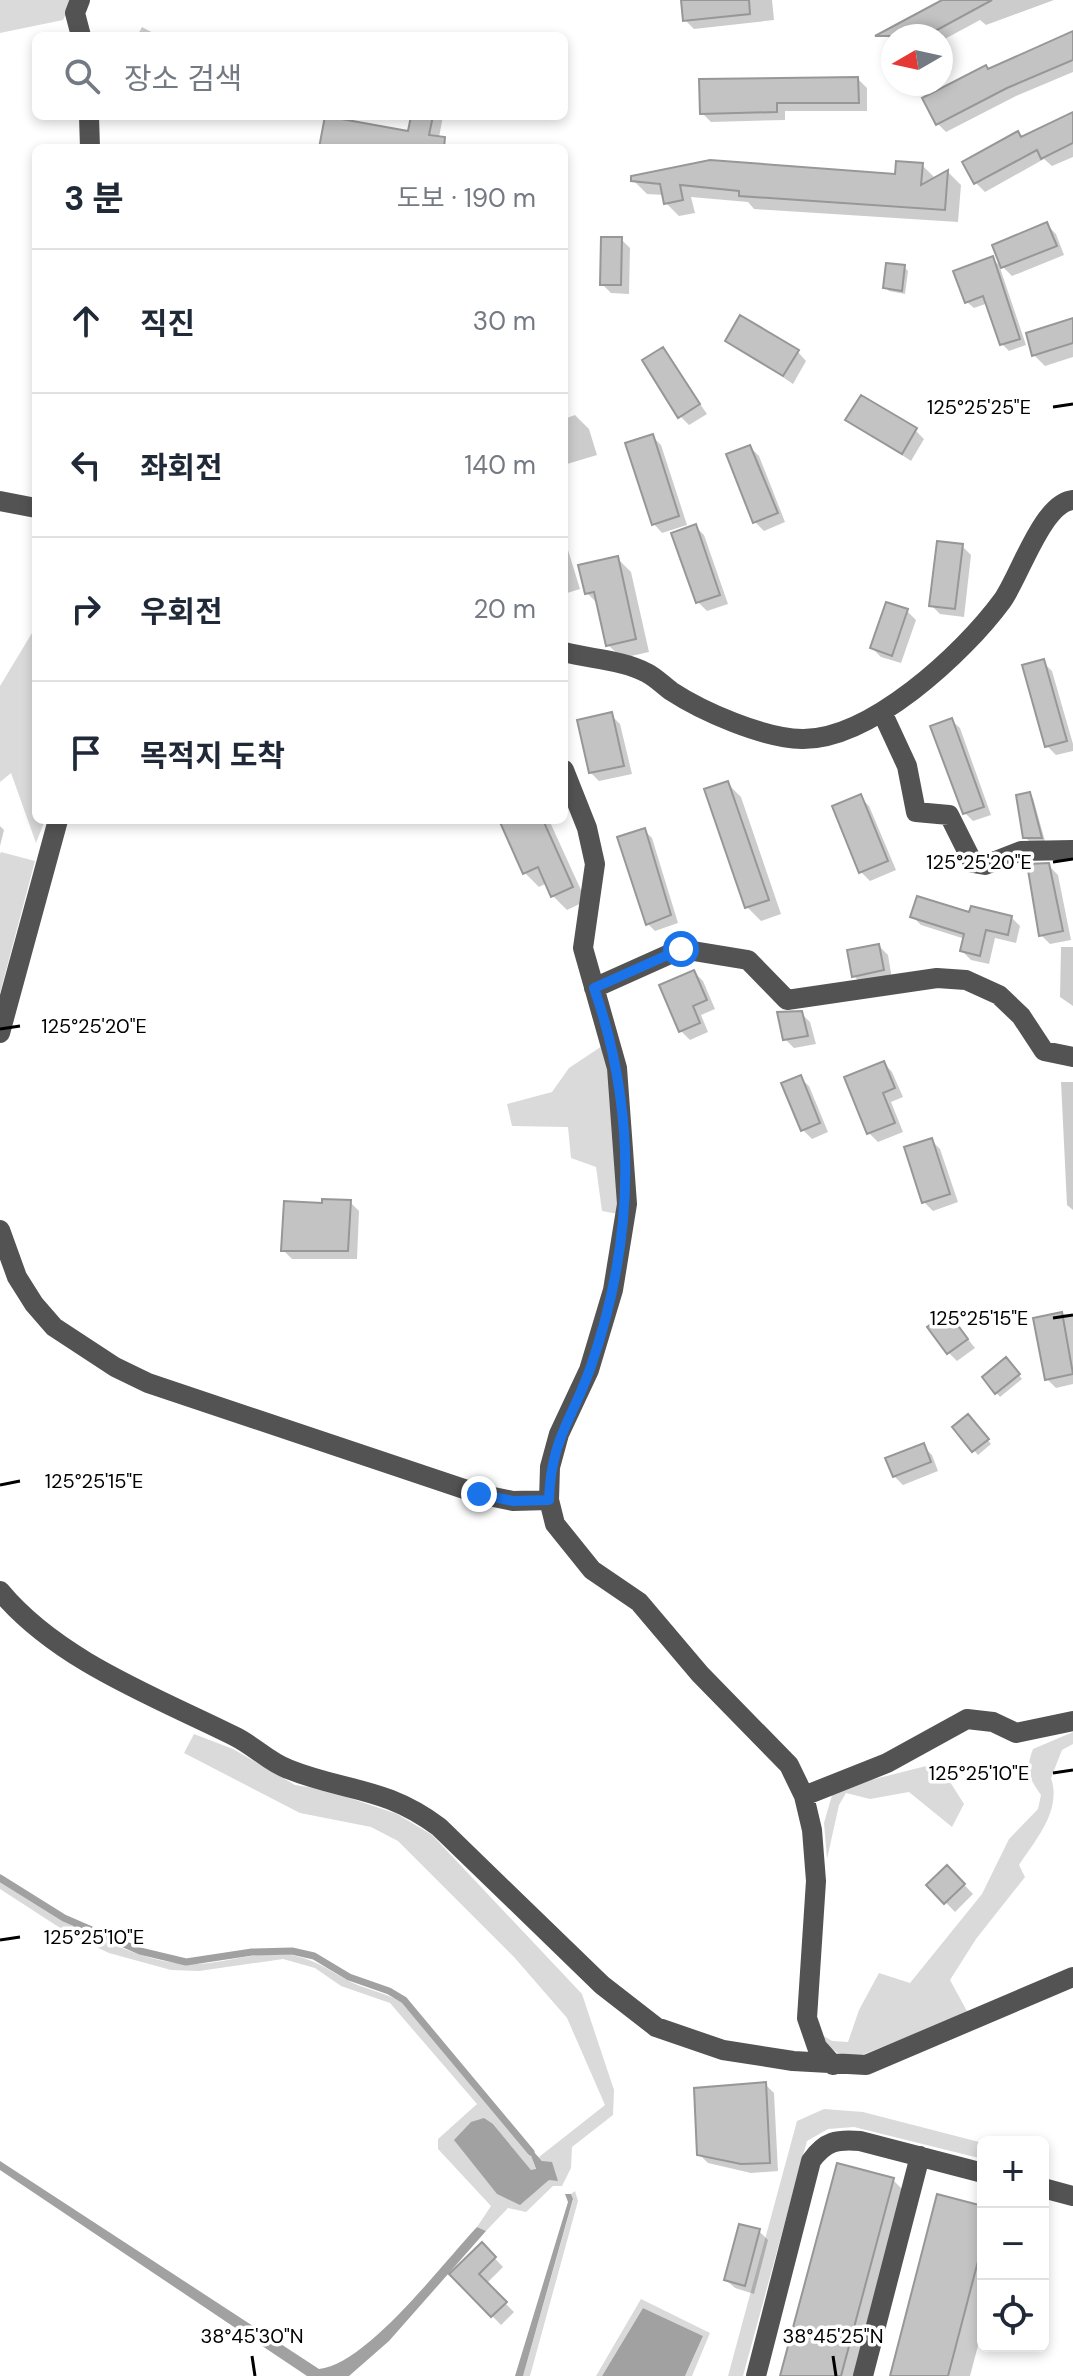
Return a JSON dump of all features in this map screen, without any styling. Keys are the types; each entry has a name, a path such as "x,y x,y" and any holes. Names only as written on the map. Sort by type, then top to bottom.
{"street":[{"path":"80,0 75,13 80,32"},
{"path":"89,120 90,144"},
{"path":"568,653 633,667 701,708 772,734 800,739 824,738 882,712 979,629 1003,599 1043,524 1056,507 1073,500"},
{"path":"0,501 32,507"},
{"path":"882,712 907,766 916,812 949,815 973,863 985,865 1021,851 1073,850"},
{"path":"568,780 587,828 595,864 583,948 617,1068 627,1204 613,1290 589,1370 559,1434 550,1467 549,1500 555,1524 571,1547 592,1570 639,1602 700,1674 789,1765 804,1796 812,1830 816,1881 807,2018 817,2047 833,2065"},
{"path":"0,1033 57,824"},
{"path":"594,988 681,949 748,960 787,1000 937,978 966,980 999,995 1021,1016 1044,1051 1073,1057"},
{"path":"0,1230 17,1277 54,1327 82,1348 137,1378 479,1494 513,1501 549,1500"},
{"path":"0,1591 56,1642 241,1740 285,1768 376,1792 411,1806 439,1827 602,1985 656,2027 723,2050 833,2065 866,2065 1073,1977"},
{"path":"804,1796 887,1763 967,1719 993,1722 1016,1733 1037,1732 1073,1721"},
{"path":"756,2376 811,2161 823,2145 840,2139 860,2141 977,2171"},
{"path":"863,2376 920,2156"},
{"path":"1049,2190 1073,2196"}],"shaded area":[{"path":"0,0 73,0 63,20 0,33"},
{"path":"32,633 32,824 43,824 36,843 11,773 0,782 0,686"},
{"path":"0,854 35,861 0,993"},
{"path":"605,1044 612,1071 618,1214 602,1211 596,1167 571,1158 568,1127 512,1126 507,1104 552,1092 569,1068"},
{"path":"1073,1732 1073,1744 1062,1750 1051,1778 1053,1801 1046,1824 1019,1865 1025,1877 976,1939 950,1980 968,2013 857,2057 835,2051 819,2033 832,2041 848,2042 859,2010 879,1973 910,1983 982,1894 1009,1839 1038,1809 1041,1795 1031,1779 1029,1768 1033,1749"},
{"path":"194,1734 233,1749 295,1785 326,1790 397,1814 432,1835 582,1994 614,2090 613,2115 572,2147 571,2168 562,2186 553,2186 526,2212 508,2208 486,2231 477,2227 491,2206 438,2149 438,2139 477,2104 390,2003 341,1986 315,1968 283,1959 199,1971 171,1970 109,1953 71,1935 0,1889 0,1881 90,1933 139,1954 188,1964 267,1954 289,1955 308,1960 401,2002 530,2153 536,2170 531,2170 493,2124 497,2194 525,2195 549,2179 558,2180 539,2157 605,2105 567,2018 514,1957 398,1841 371,1827 300,1813 184,1753"},
{"path":"938,1763 964,1804 952,1827 909,1792 870,1799 846,1793 839,1805 827,1859 824,1823 832,1795 847,1786"},
{"path":"824,2109 863,2112 977,2141 977,2158 854,2127 828,2129 807,2141 743,2376 728,2376 797,2121"},
{"path":"484,2118 493,2124 531,2170 536,2169 530,2153 533,2151 542,2161 552,2162 558,2181 549,2180 520,2205 497,2194 454,2140 471,2122"},
{"path":"0,2161 319,2369 338,2363 381,2332 477,2227 486,2231 389,2341 349,2376 307,2376 0,2170"},
{"path":"575,2191 578,2201 530,2376 523,2376 573,2200 571,2194"},
{"path":"565,2194 571,2194 573,2199 523,2376 515,2376 568,2202"},
{"path":"641,2299 710,2333 692,2376 685,2376 703,2336 643,2308 602,2376 596,2376"},
{"path":"643,2308 703,2336 685,2376 602,2376"}],"building":[{"path":"681,0 749,0 750,14 683,21"},
{"path":"942,0 992,0 948,24 897,24"},
{"path":"1073,31 1073,60 1007,88 936,125 922,98 953,96 953,82 986,65 988,69"},
{"path":"858,77 859,103 777,103 777,112 700,114 699,79"},
{"path":"1073,112 1073,143 1041,159 1037,150 974,184 962,162 1018,131 1021,137"},
{"path":"324,120 347,120 408,131 410,120 432,120 429,135 445,137 444,144 320,144"},
{"path":"710,160 895,174 896,161 923,163 921,185 948,170 945,210 739,196 739,191 680,185 683,200 664,204 660,184 631,181 631,176"},
{"path":"1047,222 1057,246 1001,268 992,245"},
{"path":"601,237 622,237 621,285 600,285"},
{"path":"993,256 1020,339 1000,345 983,296 965,303 953,271"},
{"path":"886,263 905,265 902,291 883,288"},
{"path":"740,315 799,350 783,376 725,341"},
{"path":"1073,318 1073,343 1032,356 1026,333"},
{"path":"663,347 700,404 678,418 642,360"},
{"path":"861,395 917,428 902,454 845,420"},
{"path":"653,434 679,516 652,525 625,443"},
{"path":"750,445 778,513 753,523 726,454"},
{"path":"696,524 720,595 696,603 671,533"},
{"path":"937,541 963,544 955,609 929,606"},
{"path":"618,556 636,639 606,646 594,592 585,594 578,565"},
{"path":"886,602 908,609 892,656 870,648"},
{"path":"1044,659 1067,741 1045,747 1022,665"},
{"path":"612,712 624,766 589,773 577,720"},
{"path":"952,718 984,807 963,814 930,726"},
{"path":"728,781 769,900 745,908 704,789"},
{"path":"1030,792 1042,838 1023,838 1016,795"},
{"path":"861,794 888,861 859,873 832,806"},
{"path":"501,824 545,824 573,887 551,897 538,867 523,874"},
{"path":"645,828 671,915 646,925 617,837"},
{"path":"1049,863 1063,931 1039,936 1027,864"},
{"path":"917,896 969,912 971,906 1012,916 1008,935 986,930 980,956 960,951 964,934 910,917"},
{"path":"879,944 884,970 852,977 847,950"},
{"path":"694,970 707,1000 693,1006 700,1023 679,1032 659,985"},
{"path":"802,1011 808,1036 783,1040 777,1012"},
{"path":"884,1061 895,1088 883,1093 895,1123 867,1134 844,1077"},
{"path":"801,1075 820,1123 801,1131 781,1083"},
{"path":"932,1138 950,1194 922,1203 904,1147"},
{"path":"322,1199 351,1200 348,1251 281,1251 284,1201 322,1203"},
{"path":"948,1312 968,1339 947,1354 927,1327"},
{"path":"1062,1312 1073,1374 1045,1380 1033,1318"},
{"path":"1006,1357 1020,1374 995,1394 982,1377"},
{"path":"968,1414 989,1439 972,1452 952,1427"},
{"path":"924,1443 931,1462 893,1477 885,1458"},
{"path":"947,1865 965,1884 944,1904 926,1885"},
{"path":"766,2082 770,2163 741,2164 697,2155 694,2088"},
{"path":"837,2163 894,2178 841,2376 780,2376"},
{"path":"937,2194 977,2204 977,2265 948,2376 890,2376"},
{"path":"739,2224 760,2229 745,2286 724,2280"},
{"path":"482,2242 496,2257 479,2274 507,2302 491,2317 449,2274"}],"waterway":[{"path":"0,1878 64,1918 140,1951 186,1962 252,1952 292,1951 314,1956 349,1977 389,1991 404,2000 531,2152"}],"route":[{"path":"479,1494 513,1501 549,1500 550,1467 559,1434 589,1370 613,1290 627,1204 625,1154 617,1068 604,1014 594,988 681,949"}]}
